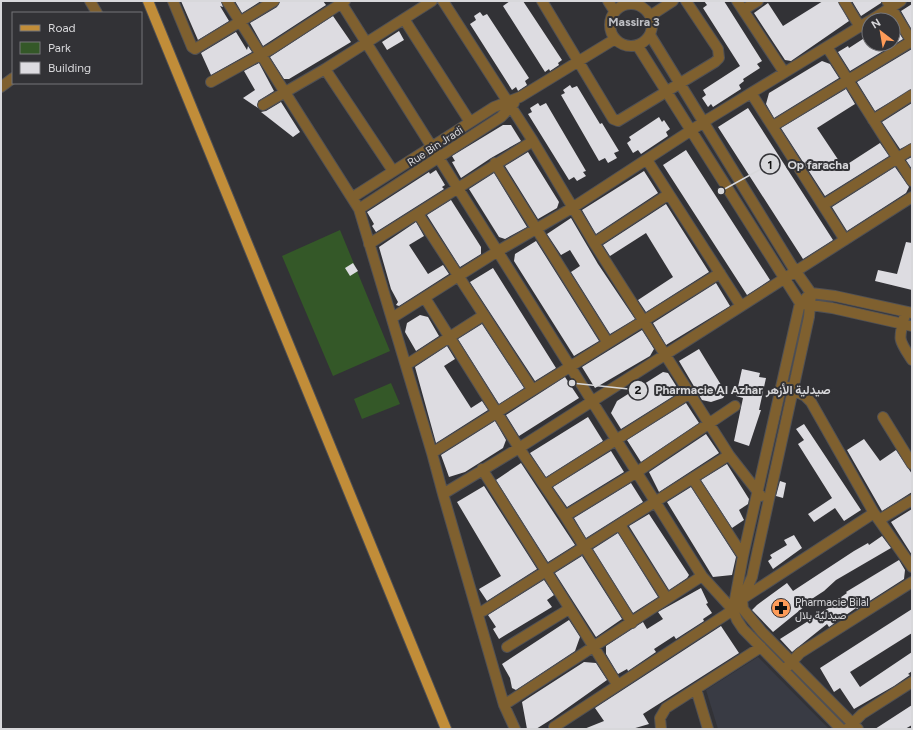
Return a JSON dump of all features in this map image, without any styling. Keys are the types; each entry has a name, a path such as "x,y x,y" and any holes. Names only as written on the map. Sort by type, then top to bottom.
{"main road":[{"path":"148,1 446,729"}],"street":[{"path":"90,1 96,12"},
{"path":"173,1 195,49 274,1"},
{"path":"227,1 359,209 432,453 504,705 515,729"},
{"path":"263,105 325,69 432,1"},
{"path":"443,1 533,141 572,208 729,455 758,494 769,502"},
{"path":"542,1 615,121 621,121 715,62 720,55 718,49 686,1"},
{"path":"608,1 615,12"},
{"path":"650,16 673,1"},
{"path":"737,1 784,72"},
{"path":"743,10 758,1"},
{"path":"392,318 498,251 572,208 703,122 860,27 844,1"},
{"path":"880,12 889,4 901,1"},
{"path":"211,82 260,55 342,2 702,576 733,610 743,629 841,729"},
{"path":"626,3 641,6 650,16 652,26 650,35 643,43 637,45 626,45 615,39 610,24 615,12 626,3"},
{"path":"774,126 912,42 889,4"},
{"path":"404,19 470,122"},
{"path":"554,727 617,684 733,610 742,599 752,577 810,305 811,293 679,84 650,35"},
{"name":"Rue Bin Jradi","path":"359,209 501,117 509,105 615,39"},
{"path":"637,45 689,131 786,278 800,303 832,308 907,325"},
{"path":"827,47 912,181"},
{"path":"325,69 393,171"},
{"path":"1,87 12,79"},
{"path":"752,93 845,240"},
{"path":"872,120 912,95"},
{"name":"Rue Bin Jradi","path":"352,198 494,107 509,105"},
{"path":"369,244 418,214 495,163 533,141"},
{"path":"823,205 912,149"},
{"path":"646,160 741,306"},
{"path":"495,163 608,343"},
{"path":"594,243 669,194"},
{"path":"443,494 592,402 912,197"},
{"path":"418,214 532,390"},
{"path":"432,453 720,273"},
{"path":"733,610 743,556 783,385 800,303 811,293 835,296 909,313 907,325 900,330 900,340 912,360"},
{"path":"425,298 496,412 565,516 632,623"},
{"path":"406,365 484,315"},
{"path":"783,385 793,389 811,402 877,517 912,567"},
{"path":"545,485 690,393"},
{"path":"565,516 637,472 735,406"},
{"path":"883,417 912,464"},
{"path":"483,611 656,503 729,455"},
{"path":"482,469 617,684"},
{"path":"693,479 743,556"},
{"path":"742,599 877,517 912,500"},
{"path":"620,525 667,600"},
{"path":"504,705 702,576"},
{"path":"784,670 800,653 912,582"},
{"path":"742,599 743,608 751,620 852,727 862,714 912,682"},
{"path":"507,647 569,609"},
{"path":"661,729 659,724 662,713 761,647"},
{"path":"696,689 708,729"}],"shaded area":[{"path":"758,657 829,729 718,729 706,690"}],"green space":[{"path":"340,230 390,351 333,376 282,256"},
{"path":"391,383 400,404 362,419 354,399"}],"building":[{"path":"181,1 221,1 223,7 220,6 229,21 198,40"},
{"path":"235,1 261,1 242,13"},
{"path":"280,1 323,1 326,5 263,46 250,23 277,7"},
{"path":"510,1 523,1 562,60 558,63 559,65 550,71 549,69 545,72 503,6"},
{"path":"704,1 724,1 762,61 757,64 760,68 743,79 744,81 739,85 741,89 713,107 711,104 708,107 702,98 706,95 703,90 740,66 703,8 707,5"},
{"path":"823,1 838,1 849,21 791,61 785,60 754,13 768,3 783,26"},
{"path":"852,1 881,1 881,3 867,12 861,12 861,16"},
{"path":"912,4 912,30 901,11"},
{"path":"480,12 483,16 487,14 529,78 525,81 527,85 518,91 516,87 512,90 470,24 476,20 474,16"},
{"path":"333,16 351,42 289,79 284,79 270,57"},
{"path":"399,31 404,40 387,50 382,42"},
{"path":"236,32 247,50 248,46 252,52 211,75 201,53"},
{"path":"861,40 861,52 881,52 850,71 838,52 848,46 849,48"},
{"path":"912,49 912,89 875,111 857,82"},
{"path":"822,61 830,64 839,78 774,118 766,104 769,93"},
{"path":"259,63 274,91 258,101 258,108 243,98 255,90 244,71"},
{"path":"570,85 572,88 577,86 600,124 602,123 619,151 614,153 617,158 608,163 605,158 599,161 561,95 565,93 563,90"},
{"path":"846,89 855,104 817,128 843,167 880,143 889,156 825,196 781,128"},
{"path":"281,102 300,132 293,137 261,112 266,111"},
{"path":"538,103 540,106 546,103 586,171 583,172 586,176 577,181 574,177 569,180 528,114 532,112 530,108"},
{"path":"912,103 912,143 900,149 882,122"},
{"path":"748,108 833,240 803,259 718,127"},
{"path":"659,117 662,122 664,120 670,129 666,132 668,136 641,154 638,150 633,153 627,143 631,140 629,137"},
{"path":"503,125 511,125 521,141 491,158 461,178 452,162 455,161 452,156"},
{"path":"686,150 770,280 747,295 663,165"},
{"path":"528,152 559,202 557,208 538,219 505,166"},
{"path":"912,157 912,169 906,160"},
{"path":"895,167 909,187 906,193 847,231 832,207"},
{"path":"436,170 445,185 442,187 444,189 376,232 372,226 374,224 367,212 429,172 430,174"},
{"path":"644,171 658,193 596,234 582,210"},
{"path":"494,173 527,227 505,239 499,237 469,189"},
{"path":"451,200 481,247 481,254 460,267 427,215"},
{"path":"666,204 709,272 646,312 638,300 673,277 646,233 610,256 603,245"},
{"path":"571,218 598,264 635,319 610,334 571,272 580,266 570,250 561,255 547,234"},
{"path":"416,222 424,236 409,245 428,274 443,265 449,274 399,306 396,305 398,302 391,289 379,247"},
{"path":"536,241 599,341 574,356 514,261 515,254"},
{"path":"906,242 912,243 912,290 875,281 878,270 897,274"},
{"path":"353,263 358,271 350,276 345,268"},
{"path":"493,268 556,368 535,381 470,282"},
{"path":"716,283 730,306 666,345 653,323"},
{"path":"420,315 428,317 439,336 416,351 405,332 407,323"},
{"path":"482,324 524,388 499,404 458,339"},
{"path":"642,330 654,349 650,356 595,388 582,367"},
{"path":"447,346 455,359 444,366 471,408 482,401 488,410 436,443 415,367"},
{"path":"699,349 726,393 723,398 711,402 702,400 679,361"},
{"path":"742,369 760,373 759,377 766,378 759,410 761,410 749,446 734,441 743,398 736,396"},
{"path":"663,372 668,373 680,392 621,429 611,413 617,401"},
{"path":"565,377 579,398 519,436 506,415"},
{"path":"686,403 699,423 641,462 627,440"},
{"path":"588,417 603,441 546,477 530,453"},
{"path":"495,421 506,440 503,448 465,472 449,477 441,455"},
{"path":"804,424 861,510 844,521 835,508 814,522 808,514 832,498 798,444 804,440 796,429"},
{"path":"706,434 719,453 659,492 649,472"},
{"path":"864,439 880,461 896,450 912,474 912,492 882,511 847,450"},
{"path":"611,451 624,472 567,507 553,487"},
{"path":"521,463 575,545 548,562 496,480"},
{"path":"727,464 749,499 748,504 739,510 744,520 732,528 701,480"},
{"path":"780,481 786,483 783,498 776,496"},
{"path":"631,483 643,502 586,538 574,518"},
{"path":"484,486 537,569 487,601 479,589 501,576 457,502"},
{"path":"691,487 736,557 732,575 713,577 667,502"},
{"path":"912,509 912,555 891,522"},
{"path":"649,514 689,575 669,590 629,526"},
{"path":"618,533 658,597 633,613 593,549"},
{"path":"794,535 802,548 773,569 768,561 772,558 770,555 787,545 784,540"},
{"path":"882,536 891,548 836,580 824,591 804,604 805,606 773,632 752,610 787,583 793,591 854,551 868,543 869,545"},
{"path":"582,556 622,619 596,637 555,573"},
{"path":"899,560 905,570 904,579 857,609 856,608 829,627 827,624 792,652 780,639 835,604 834,602 847,593 846,592"},
{"path":"544,580 554,595 547,600 552,607 499,639 493,629 496,627 488,615"},
{"path":"701,588 708,603 706,604 712,613 703,619 704,621 676,639 674,636 654,649 656,652 628,671 627,669 618,674 606,654 606,646 643,622 647,629 663,619 658,612"},
{"path":"912,609 912,633 850,672 860,687 912,652 912,671 908,674 910,675 854,709 840,688 834,692 820,668"},
{"path":"569,620 580,637 575,651 516,690 512,688 510,678 502,664"},
{"path":"721,626 739,653 643,714 649,724 632,729 584,729 604,721 595,708"},
{"path":"584,662 596,663 607,680 536,729 527,729 522,702"},
{"path":"912,705 912,725 905,729 875,729"}],"place":[{"name":"Op faracha","path":"721,191"},
{"name":"Pharmacie Al Azhar صيدلية الأزهر","path":"572,383"},
{"name":"Pharmacie Bilal صيدلية بلال","path":"781,608"}],"district":[{"name":"Massira 3","path":"634,22"}]}
